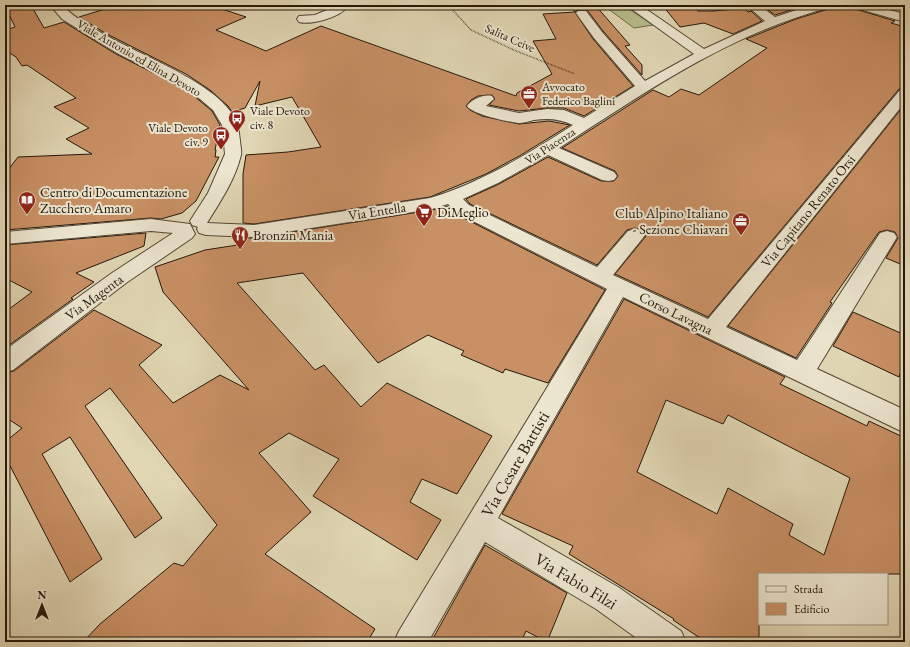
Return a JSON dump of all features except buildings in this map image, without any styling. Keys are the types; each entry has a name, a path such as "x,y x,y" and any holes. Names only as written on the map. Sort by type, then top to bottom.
{"street":[{"name":"Viale Antonio ed Elina Devoto","path":"56,5 66,16 122,50 193,86 219,107 223,113 230,125 233,154 217,193 193,228"},
{"path":"303,19 317,18 339,9 341,7 338,5"},
{"path":"376,5 395,5"},
{"path":"632,5 690,44 702,54"},
{"path":"752,5 772,21"},
{"name":"Via Piacenza","path":"452,198 521,165 643,87 702,54 772,21 791,14 828,5"},
{"path":"856,5 905,18"},
{"path":"582,14 643,87"},
{"name":"Via Capitano Renato Orsi","path":"711,330 905,93"},
{"path":"487,99 474,106 481,110 519,118 547,114 564,115 585,124"},
{"path":"547,148 608,176"},
{"name":"Via Entella","path":"5,238 150,225 254,231 432,203 452,198"},
{"name":"Corso Lavagna","path":"452,198 463,209 711,330 905,422"},
{"name":"Via Magenta","path":"5,363 119,278 193,228"},
{"name":"Via Cesare Battisti","path":"410,642 480,523 635,235"},
{"path":"802,373 887,237"},
{"name":"Via Fabio Filzi","path":"480,523 607,598 670,642"}],"path":[{"name":"Salita Ceive","path":"448,5 471,30 516,51 574,74"}],"green space":[{"path":"603,5 623,5 653,25 634,28"}],"place":[{"name":"Avvocato Federico Baglini","path":"529,109"},
{"name":"Viale Devoto civ. 8","path":"237,133"},
{"name":"Viale Devoto civ. 9","path":"221,150"},
{"name":"Centro di Documentazione Zucchero Amaro","path":"27,215"},
{"name":"DiMeglio","path":"424,227"},
{"name":"Club Alpino Italiano - Sezione Chiavari","path":"741,236"},
{"name":"Bronzin Mania","path":"240,250"}]}
